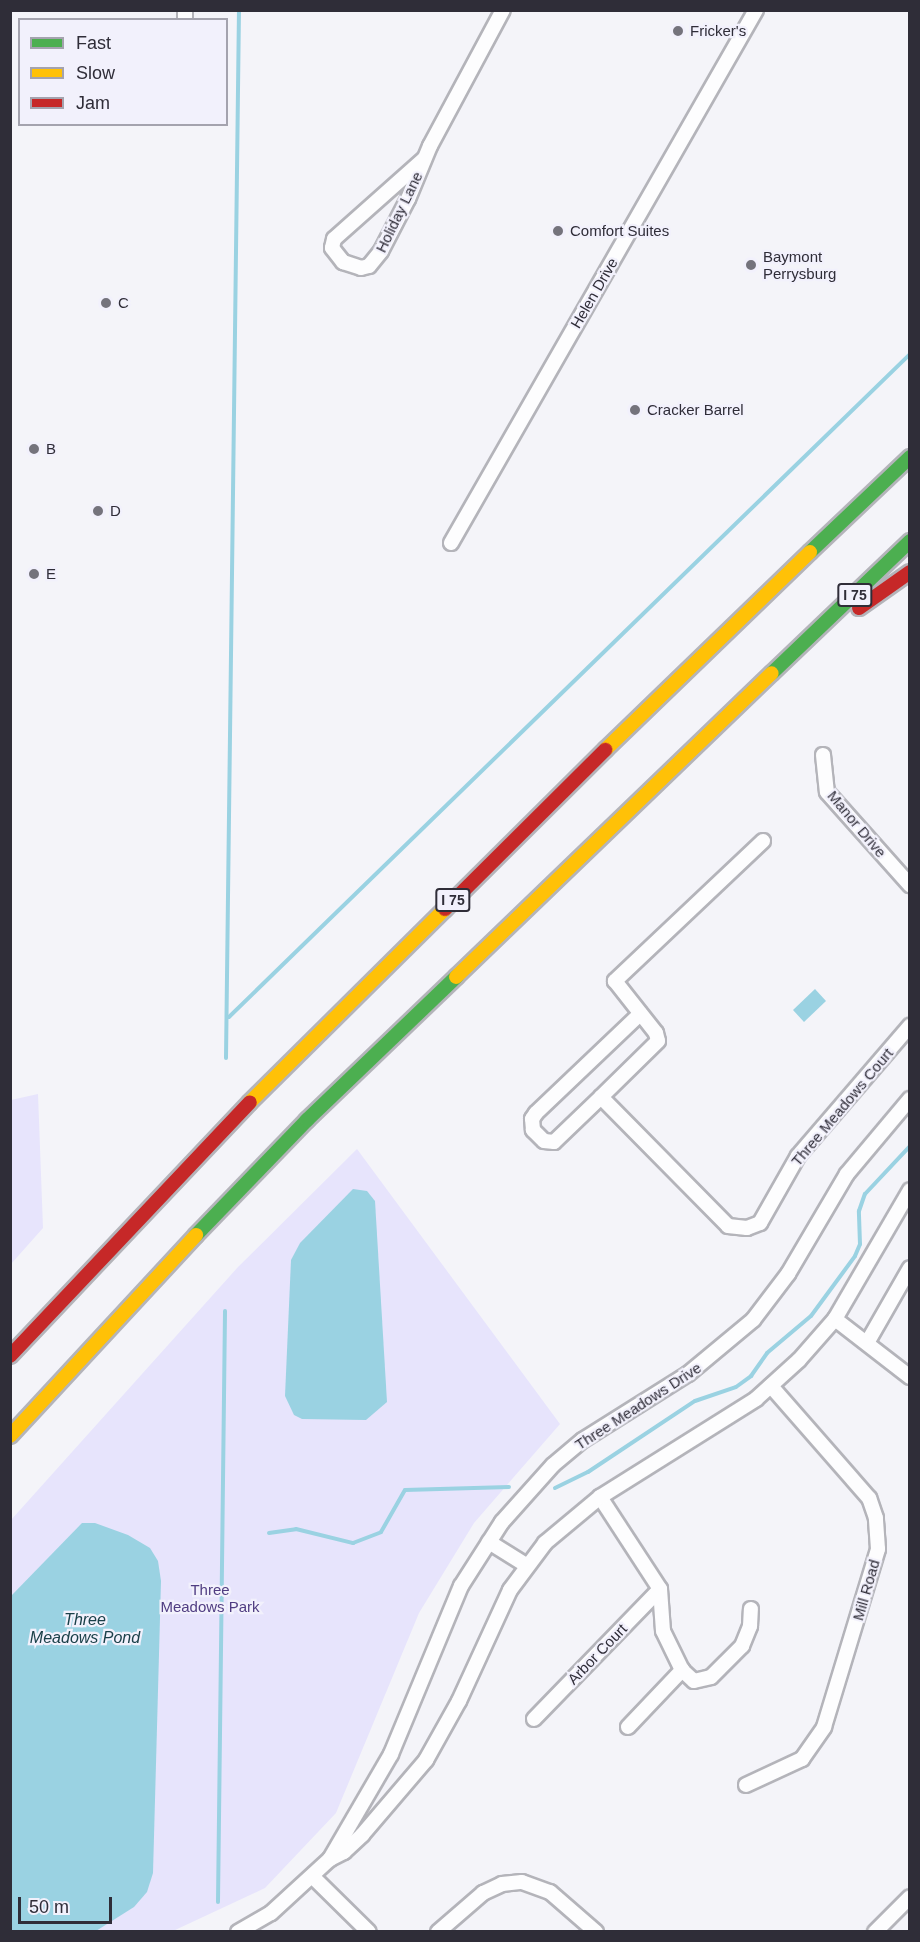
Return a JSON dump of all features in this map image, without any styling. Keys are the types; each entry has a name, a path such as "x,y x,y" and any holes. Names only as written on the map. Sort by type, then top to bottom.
{"highway":[{"name":"I 75","path":"10,1356 185,1168 322,1030 693,663 909,457"},
{"name":"I 75","path":"10,1436 213,1215 307,1120 510,922 801,649 909,541"},
{"path":"801,649 909,572"}],"street":[{"name":"Holiday Lane","path":"424,159 334,238 332,248 343,262 361,268 375,261 408,199 424,159 503,10"},
{"name":"Helen Drive","path":"451,543 756,10"},
{"name":"Manor Drive","path":"823,755 827,792 909,885"},
{"path":"640,1014 536,1113 532,1119 533,1130 544,1141 554,1142 658,1041 656,1033 615,981 763,841"},
{"name":"Three Meadows Court","path":"601,1097 728,1226 747,1228 760,1223 798,1156 909,1026"},
{"name":"Three Meadows Drive","path":"238,1932 271,1913 313,1877 330,1859 374,1789 441,1630 489,1542 554,1465 578,1444 697,1367 753,1320 788,1274 847,1174 909,1100"},
{"name":"Three Meadows Drive","path":"330,1859 345,1852 362,1835 426,1760 459,1701 493,1622 526,1565 566,1522 600,1497 705,1434 771,1386 835,1319 909,1190"},
{"path":"867,1343 909,1268"},
{"path":"835,1319 909,1377"},
{"name":"Mill Road","path":"746,1785 802,1759 824,1727 878,1549 876,1518 869,1498 771,1386"},
{"path":"600,1497 660,1589 663,1631 682,1670 694,1681 711,1677 742,1646 750,1626 751,1609"},
{"path":"489,1542 526,1565"},
{"name":"Arbor Court","path":"534,1719 660,1589"},
{"path":"628,1727 682,1670"},
{"path":"313,1877 369,1932"},
{"path":"438,1932 483,1893 502,1884 522,1882 550,1892 596,1932"},
{"path":"875,1932 909,1897"}],"green space":[{"path":"38,1094 43,1228 11,1264 11,1100"},
{"name":"Three Meadows Park","path":"357,1149 560,1424 474,1523 419,1613 336,1813 265,1888 173,1931 11,1932 11,1520 238,1267"}],"water":[{"path":"815,989 826,1001 804,1022 793,1010"},
{"path":"353,1189 367,1191 375,1201 387,1402 366,1420 302,1419 294,1415 285,1396 291,1260 300,1243"},
{"name":"Three Meadows Pond","path":"82,1523 95,1523 128,1535 150,1548 158,1561 161,1581 153,1873 147,1892 134,1907 96,1931 11,1931 11,1596"}],"waterway":[{"path":"226,1058 239,10"},
{"path":"229,1017 910,354"},
{"path":"555,1488 588,1472 695,1401 736,1387 751,1376 767,1353 811,1316 855,1256 860,1244 859,1211 865,1194 910,1146"},
{"path":"218,1902 225,1311"},
{"path":"269,1533 296,1529 353,1543 381,1532 405,1490 509,1487"}],"traffic: fast":[{"path":"810,552 910,457"},
{"path":"772,673 910,541"},
{"path":"196,1235 307,1120 456,977"}],"traffic: slow":[{"path":"605,750 810,552"},
{"path":"456,977 772,673"},
{"path":"250,1102 445,909"},
{"path":"10,1436 196,1235"}],"traffic: jam":[{"path":"859,608 910,572"},
{"path":"445,909 605,750"},
{"path":"10,1356 250,1102"}],"place":[{"name":"Fricker's","path":"678,31"},
{"name":"Comfort Suites","path":"558,231"},
{"name":"Baymont Perrysburg","path":"751,265"},
{"name":"C","path":"106,303"},
{"name":"Cracker Barrel","path":"635,410"},
{"name":"B","path":"34,449"},
{"name":"D","path":"98,511"},
{"name":"E","path":"34,574"}]}
